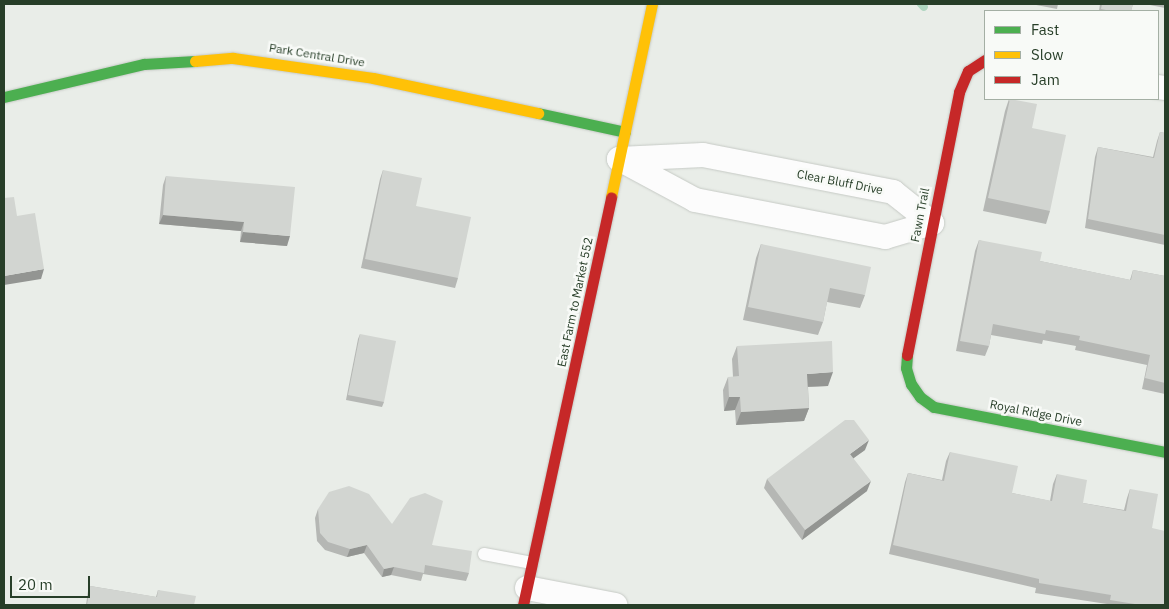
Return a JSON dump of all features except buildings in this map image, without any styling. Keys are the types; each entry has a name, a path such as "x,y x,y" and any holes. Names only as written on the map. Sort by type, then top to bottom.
{"street":[{"name":"East Farm to Market 552","path":"525,596 652,4"},
{"name":"Park Central Drive","path":"4,97 144,64 233,58 373,78 625,132"},
{"name":"Fawn Trail","path":"911,384 906,368 907,352 961,81 968,71 984,61"},
{"name":"Clear Bluff Drive","path":"619,159 703,155 893,192 932,223"},
{"path":"619,159 695,200 885,237 932,223"},
{"name":"Royal Ridge Drive","path":"911,384 920,397 934,406 1165,452"},
{"path":"525,596 615,605"}],"lane":[{"path":"484,554 532,563"}],"waterway":[{"path":"921,4 924,7"}],"traffic: fast":[{"path":"4,97 144,64 195,61"},
{"path":"538,113 625,132"},
{"path":"907,355 906,368 911,384 920,397 934,407 1165,452"}],"traffic: slow":[{"path":"611,197 652,4"},
{"path":"195,61 233,58 373,78 538,113"}],"traffic: jam":[{"path":"907,355 959,92 968,71 984,61"},
{"path":"523,605 611,197"}]}
